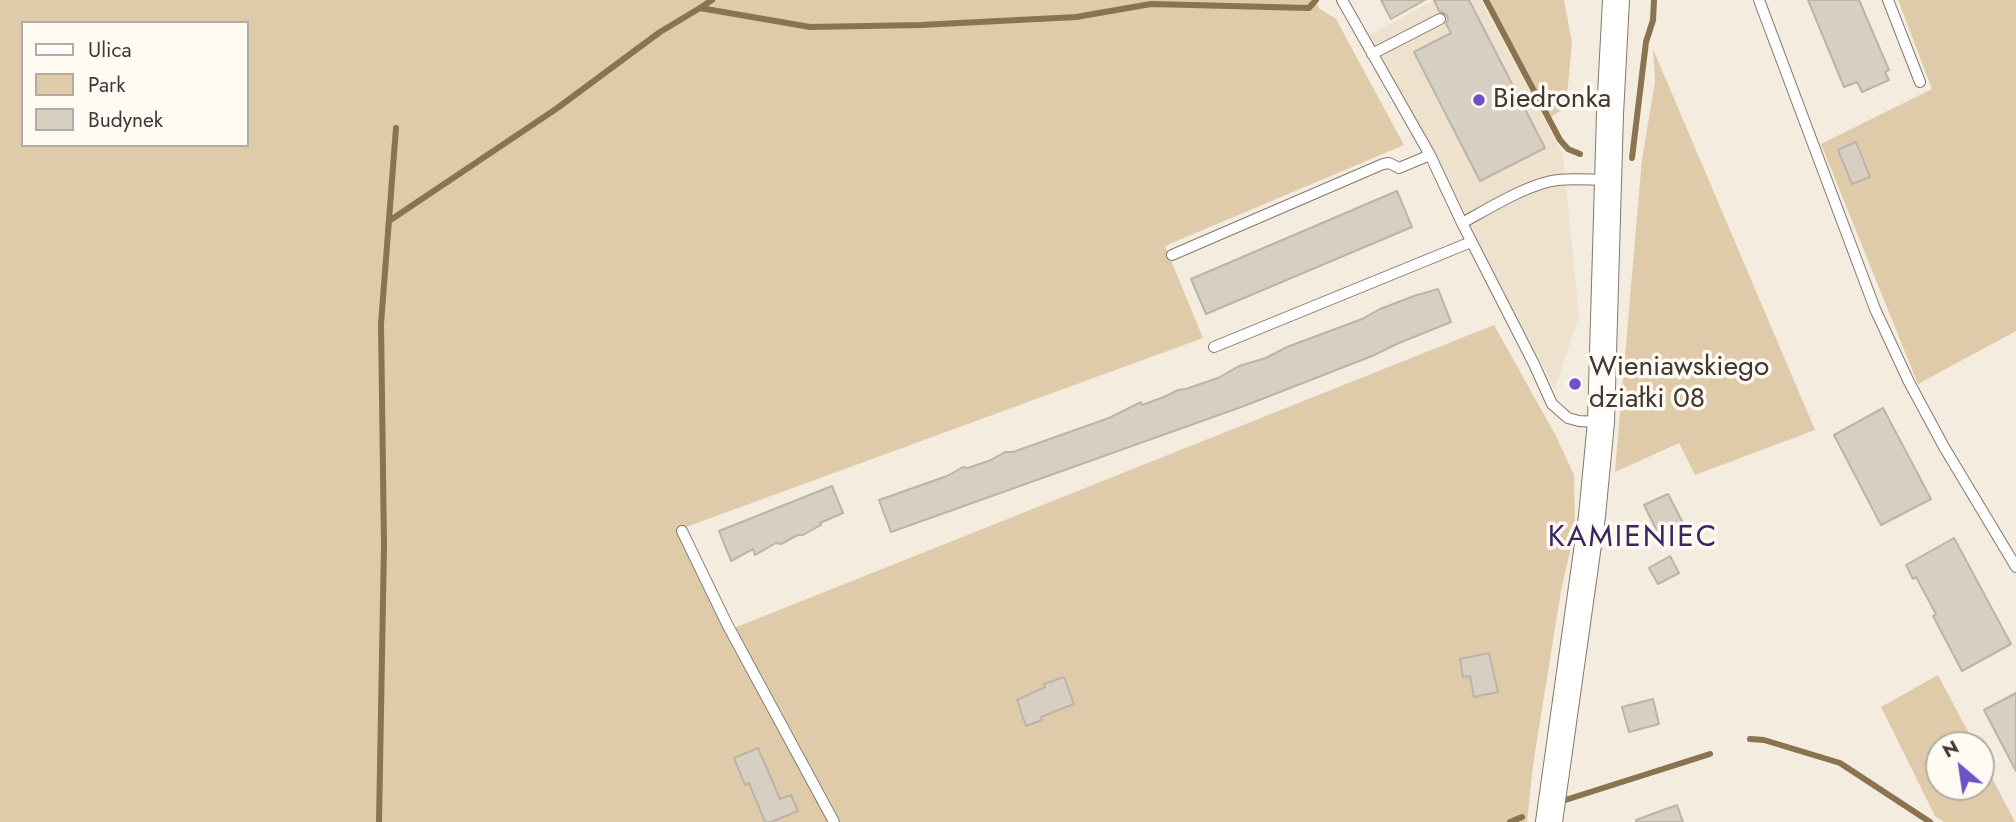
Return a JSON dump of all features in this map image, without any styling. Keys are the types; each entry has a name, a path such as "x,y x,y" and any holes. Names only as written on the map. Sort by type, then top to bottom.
{"street":[{"path":"1549,822 1592,516 1601,422 1616,0"}],"lane":[{"path":"1342,0 1430,155 1552,404 1568,418 1601,422"},
{"path":"1759,0 1875,309 1909,382 1944,447 2016,567"},
{"path":"1888,0 1920,82"},
{"path":"1371,54 1440,19"},
{"path":"1172,255 1382,164 1389,163 1399,168 1430,155"},
{"path":"1462,223 1546,182 1570,179 1608,180"},
{"path":"1214,347 1471,242"},
{"path":"682,531 727,624 834,822"}],"shaded area":[{"path":"1434,0 1481,0 1563,154 1579,316 1555,389 1366,37"}],"green space":[{"path":"0,0 1314,0 1320,9 1336,19 1404,145 1165,246 1203,338 686,527 734,628 1494,325 1556,436 1574,475 1575,530 1561,591 1533,765 1527,822 0,822"},
{"path":"1489,0 1564,0 1572,42 1566,107 1551,117"},
{"path":"1898,0 2016,0 2016,331 1918,384 1821,144 1932,89"},
{"path":"1653,49 1815,430 1695,475 1679,443 1615,472 1642,159 1655,82"},
{"path":"1938,675 1968,731 1925,731 1925,796 1881,707"},
{"path":"1995,784 2015,822 1944,822 1935,816 1928,801 1995,801"}],"building":[{"path":"1381,0 1425,0 1391,19"},
{"name":"Biedronka","path":"1434,0 1469,0 1545,148 1480,181 1414,52 1451,33 1446,24 1447,15 1439,11"},
{"path":"1808,0 1859,0 1889,70 1885,72 1889,80 1862,92 1857,82 1844,87"},
{"path":"1856,142 1870,177 1852,184 1838,150"},
{"path":"1397,191 1412,227 1206,314 1191,279"},
{"path":"1438,289 1451,322 1244,406 891,532 879,500 947,476 963,467 968,468 991,460 1005,452 1013,452 1109,418 1141,402 1142,405 1218,378 1239,366 1266,358 1380,309"},
{"path":"1883,408 1931,499 1881,525 1834,435"},
{"path":"832,486 843,513 820,523 821,525 803,535 781,544 776,543 755,555 753,549 731,561 719,531"},
{"path":"1668,494 1682,521 1658,533 1644,505"},
{"path":"1954,538 2011,644 1962,671 1933,616 1936,614 1916,577 1913,579 1906,565"},
{"path":"1670,556 1679,573 1658,584 1649,568"},
{"path":"1489,653 1498,692 1474,697 1470,676 1463,677 1460,659"},
{"path":"1064,677 1074,704 1026,726 1017,700 1045,687 1044,684"},
{"path":"2016,693 2016,771 1984,710"},
{"path":"1653,699 1659,724 1629,732 1622,707"},
{"path":"758,748 780,799 791,795 798,811 771,822 765,822 749,783 745,785 734,758"},
{"path":"1677,805 1683,822 1636,822 1636,820"}],"waterway":[{"path":"700,8 712,0"},
{"path":"389,221 556,109 660,32 700,8 810,27 921,25 1076,17 1151,4 1309,8 1316,0"},
{"path":"1486,0 1560,140 1568,149 1580,154"},
{"path":"1632,158 1646,42 1653,20 1654,0"},
{"path":"379,822 384,545 381,324 396,128"},
{"path":"1750,739 1764,740 1840,763 1930,822"},
{"path":"1559,802 1710,754"},
{"path":"1510,822 1522,817"}],"place":[{"name":"Biedronka","path":"1479,100"},
{"name":"Wieniawskiego działki 08","path":"1575,384"}],"district":[{"name":"KAMIENIEC","path":"1633,539"}]}
